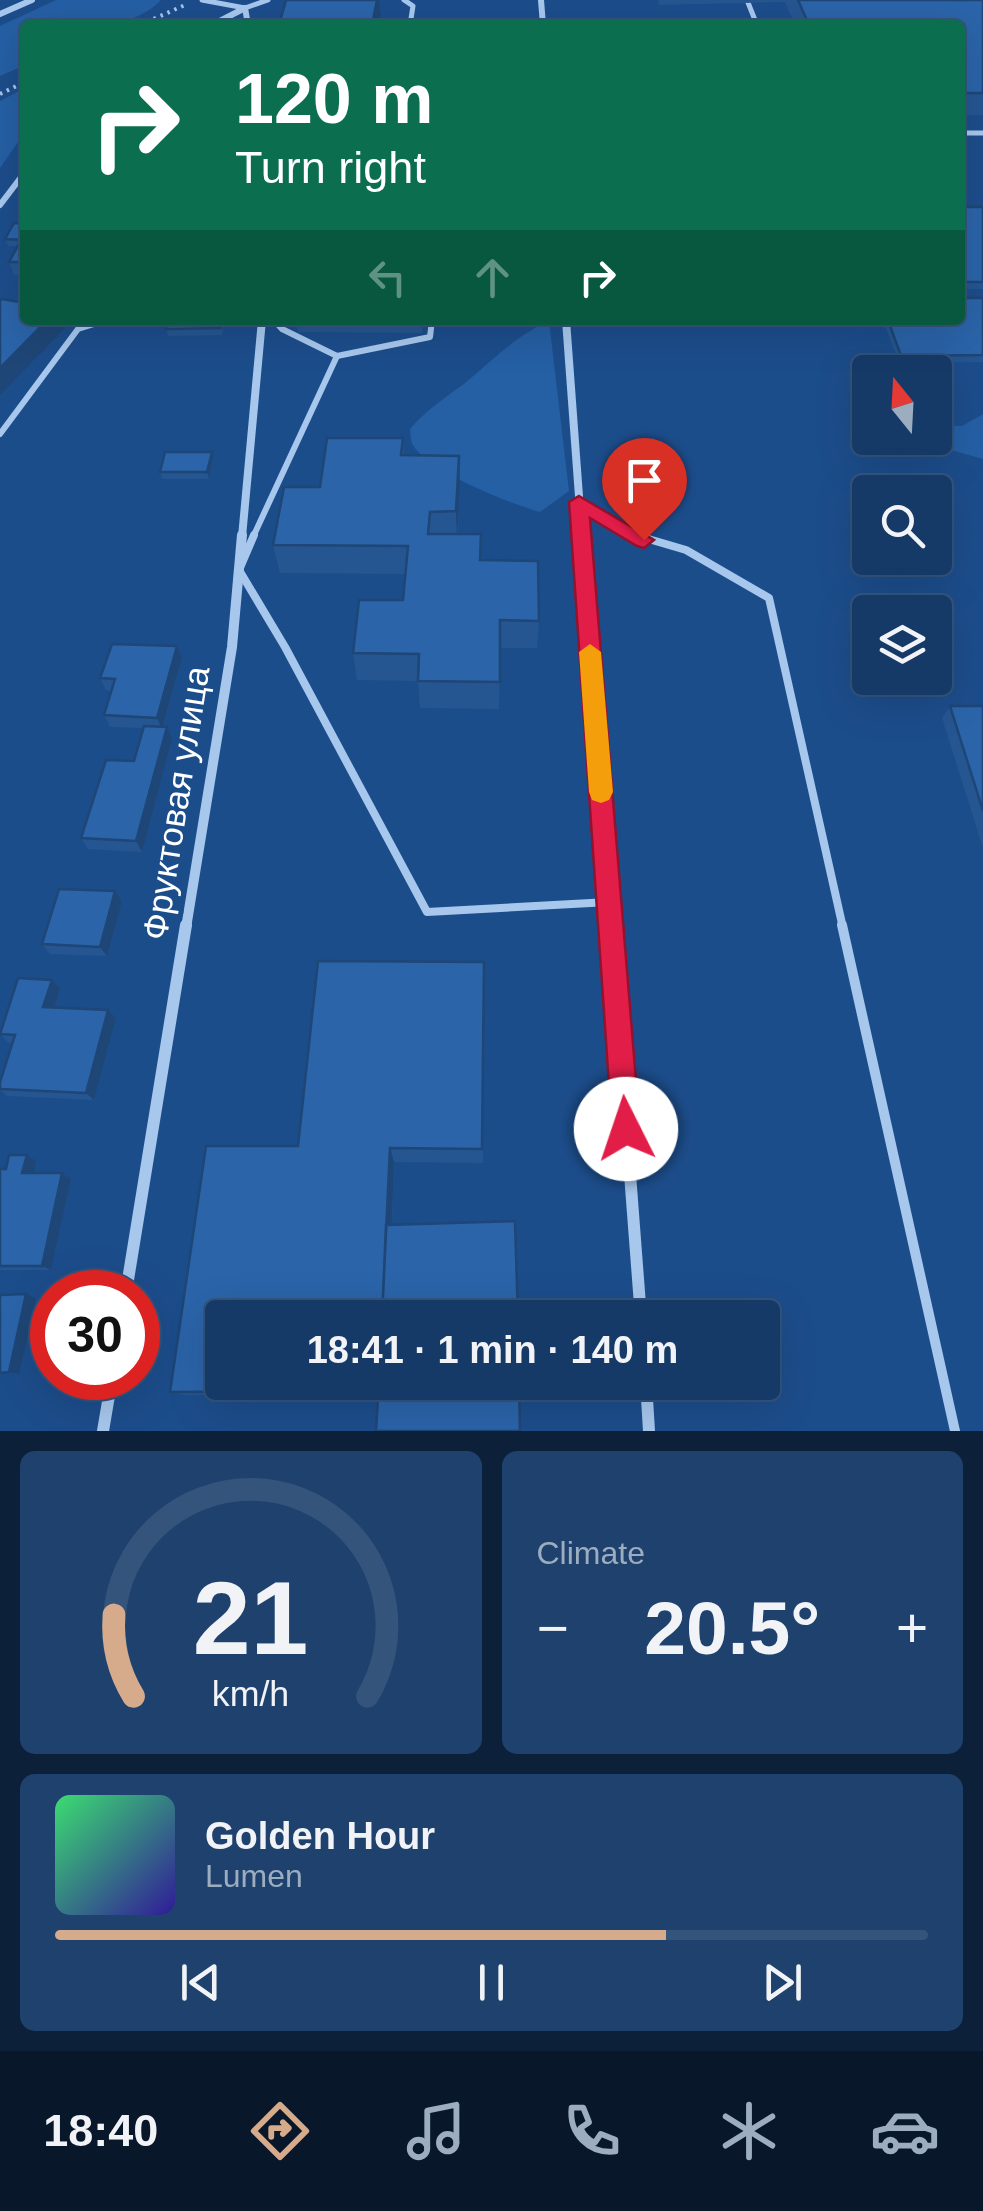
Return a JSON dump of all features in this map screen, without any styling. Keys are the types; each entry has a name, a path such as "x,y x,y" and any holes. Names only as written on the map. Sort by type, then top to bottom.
{"street":[{"path":"0,14 32,0"},
{"path":"222,20 245,8 247,20"},
{"path":"0,204 20,178"},
{"name":"Фруктовая улица","path":"130,1270 229,666 262,325"},
{"path":"566,325 640,1300"},
{"path":"103,1431 108,1400"},
{"path":"647,1400 650,1431"}],"lane":[{"path":"202,0 245,8 268,0"},
{"path":"0,434 78,329 91,325"},
{"path":"278,325 337,356 430,337 431,325"},
{"path":"282,329 283,325"},
{"path":"337,356 284,464 240,570 286,647 428,912 608,902"},
{"path":"579,502 644,540 686,550 769,598 955,1431"}],"path":[{"path":"151,20 193,0"}],"shaded area":[{"path":"56,0 161,0 128,20 20,20 20,67 0,76 0,26"},
{"path":"20,91 20,139 0,168 0,101"},
{"path":"549,325 569,491 540,512 452,476 421,455 413,445 410,429 525,334"},
{"path":"983,414 983,459 952,451 952,426 962,426"}],"building":[{"path":"286,0 377,0 373,20 280,20"},
{"path":"798,0 983,0 983,93 965,93 965,20 807,20"},
{"path":"965,207 983,207 983,282 965,282"},
{"path":"14,223 20,224 20,240 5,239"},
{"path":"20,242 20,262 9,262"},
{"path":"965,298 983,298 983,355 901,355 890,325 965,325"},
{"path":"0,301 20,302 20,325 42,325 0,368"},
{"path":"167,325 221,325 221,328 166,329"},
{"path":"327,438 403,438 401,455 459,456 456,511 430,512 428,534 481,534 480,560 538,561 539,621 500,620 500,682 418,681 419,654 353,653 359,600 403,600 408,546 273,545 284,487 320,487"},
{"path":"165,452 212,452 207,472 160,472"},
{"path":"112,644 177,646 157,718 104,715 115,679 100,678"},
{"path":"950,706 983,706 983,811"},
{"path":"144,726 167,727 136,841 81,838 106,760 134,761"},
{"path":"59,889 115,891 100,947 42,944"},
{"path":"318,961 484,962 482,1149 390,1148 383,1300 205,1300 205,1392 170,1392 206,1146 298,1146"},
{"path":"18,978 52,980 43,1007 108,1010 86,1093 0,1089 15,1035 0,1034"},
{"path":"9,1155 27,1155 22,1173 62,1173 42,1266 0,1266 0,1169 6,1169"},
{"path":"515,1221 517,1300 383,1300 386,1225"},
{"path":"26,1294 9,1372 0,1373 0,1295"},
{"path":"378,1400 519,1400 520,1431 376,1431"}],"slow traffic":[{"path":"590,652 601,792"}],"route":[{"path":"626,1129 579,502 644,540"}]}
